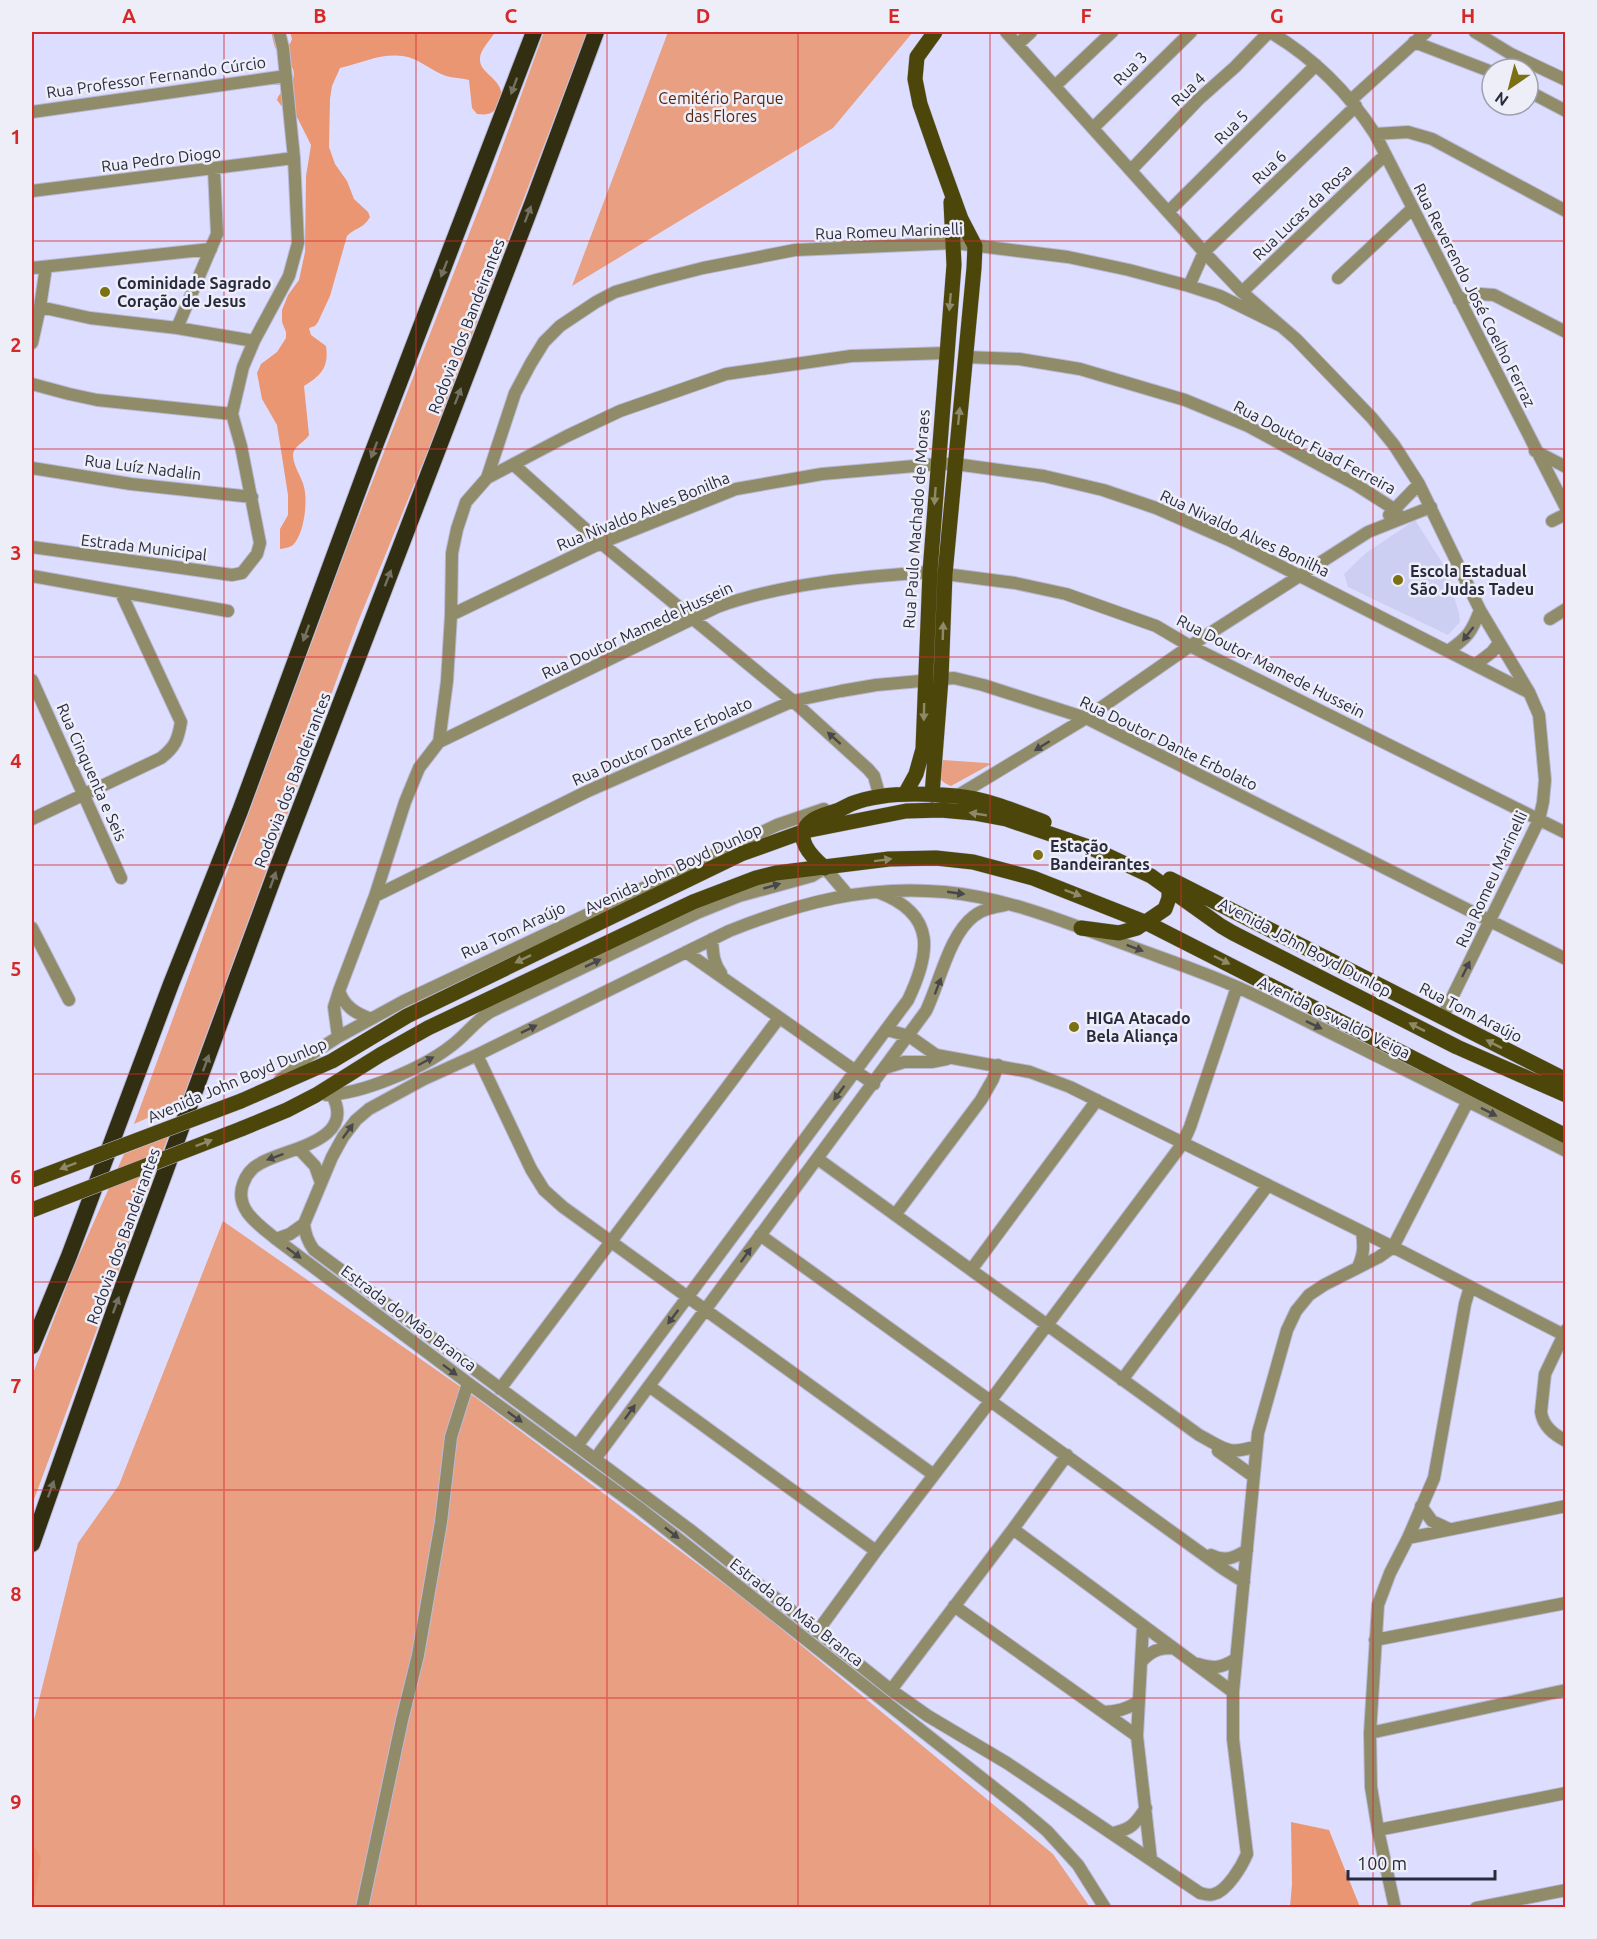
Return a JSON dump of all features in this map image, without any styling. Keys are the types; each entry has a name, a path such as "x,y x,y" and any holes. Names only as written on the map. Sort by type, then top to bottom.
{"highway":[{"path":"32,1346 69,1256 167,994 240,811 364,475 534,32"},
{"name":"Rodovia dos Bandeirantes","path":"32,1544 119,1297 276,871 596,32"}],"main road":[{"path":"935,32 917,57 915,79 920,104 961,219 975,246"},
{"name":"Rua Paulo Machado de Moraes","path":"905,794 916,774 923,748 930,572 954,265 950,186"},
{"name":"Rua Paulo Machado de Moraes","path":"932,795 941,679 945,574 975,246"},
{"path":"825,868 811,856 806,848 805,831 814,819 851,804 880,797 905,794 932,795"},
{"name":"Rua Tom Araújo","path":"932,795 957,796 995,803 1147,870 1566,1080"},
{"name":"Avenida John Boyd Dunlop","path":"32,1180 241,1101 332,1061 407,1016 675,884 741,854 805,831 906,811 941,810 1006,819 1073,838"},
{"path":"32,1209 280,1113 316,1095 428,1028 693,902 756,878 776,873 889,859 936,858 974,862 1033,878 1147,923 1566,1136"},
{"name":"Avenida John Boyd Dunlop","path":"1147,870 1233,933 1457,1047 1566,1095"},
{"path":"1081,928 1119,933 1147,923 1165,909 1169,898 1169,887"}],"street":[{"path":"252,497 232,414 243,367 254,340 279,296 294,260 298,243 294,158 283,48 279,32"},
{"name":"Rua Romeu Marinelli","path":"1006,32 1204,252 1242,292 1303,346 1372,418 1394,445 1419,483 1480,610 1529,693 1539,715 1545,780 1539,820 1442,1018"},
{"path":"1018,44 1031,32"},
{"path":"1056,85 1112,32"},
{"name":"Rua 3","path":"1093,128 1191,32"},
{"name":"Rua Reverendo José Coelho Ferraz","path":"1270,32 1316,65 1353,103 1375,134 1566,508"},
{"name":"Rua 4","path":"1131,170 1199,99 1270,32"},
{"name":"Rua 6","path":"1204,252 1426,32"},
{"path":"1475,32 1511,54 1566,80"},
{"path":"1414,42 1480,67"},
{"name":"Rua 5","path":"1169,212 1316,65"},
{"name":"Rua Professor Fernando Cúrcio","path":"32,112 286,76"},
{"path":"1540,97 1566,111"},
{"path":"1375,134 1408,132 1432,139 1566,211"},
{"name":"Rua Lucas da Rosa","path":"1242,292 1385,155"},
{"name":"Rua Pedro Diogo","path":"32,191 294,158"},
{"path":"177,328 217,234 214,169"},
{"path":"1338,278 1413,208"},
{"name":"Rua Romeu Marinelli","path":"487,478 515,393 544,342 560,326 615,292 703,268 795,250 954,243 1068,257 1189,286 1220,296 1281,326"},
{"path":"32,268 212,249"},
{"path":"1189,286 1204,252"},
{"path":"32,343 46,267"},
{"name":"Rua Romeu Marinelli","path":"1220,296 1242,292"},
{"path":"1459,300 1480,294 1494,295 1566,332"},
{"path":"40,307 90,318 254,340"},
{"path":"338,1037 334,1007 339,991 375,896 405,802 419,768 439,742 447,681 452,553 466,502 487,478 620,411 726,374 851,356 946,353"},
{"name":"Rua Doutor Fuad Ferreira","path":"965,357 1019,359 1080,369 1185,400 1248,426 1355,484 1397,513"},
{"path":"32,384 97,400 232,414"},
{"path":"1535,451 1566,467"},
{"name":"Rua Nivaldo Alves Bonilha","path":"451,615 601,543 736,489 822,474 955,464 1044,476 1103,490 1156,508 1229,540 1529,693"},
{"path":"514,465 601,543 794,701 868,769 874,776 880,797"},
{"name":"Rua Luíz Nadalin","path":"32,468 131,484 252,497"},
{"path":"957,796 1086,718 1190,646 1368,532 1379,528 1397,513 1419,483"},
{"name":"Estrada Municipal","path":"32,547 232,575 242,573 257,554 260,543 252,497"},
{"path":"1397,513 1431,507"},
{"path":"1552,521 1566,514"},
{"name":"Rua Doutor Mamede Hussein","path":"439,742 717,607 744,597 885,575 930,572"},
{"name":"Rua Doutor Mamede Hussein","path":"945,574 1015,583 1066,594 1156,626 1190,646 1566,833"},
{"path":"32,576 228,611"},
{"path":"32,819 161,758 173,749 179,734 180,722 121,593"},
{"path":"1550,619 1566,609"},
{"path":"1448,651 1465,640 1480,610"},
{"path":"1475,665 1492,652 1499,643"},
{"name":"Rua Doutor Dante Erbolato","path":"375,896 588,791 794,701 876,685 954,678 983,684 1086,718 1566,959"},
{"name":"Rua Cinquenta e Seis","path":"32,680 122,878"},
{"name":"Rua Tom Araújo","path":"270,1088 310,1055 404,1001 777,825 827,808 851,804"},
{"path":"316,1095 332,1095 383,1082 450,1047 478,1020 490,1012 698,913 739,896 812,876 825,868 847,894"},
{"path":"577,1446 908,1000 924,963 923,933 911,911 893,898 876,892"},
{"name":"Avenida Oswaldo Veiga","path":"424,1079 712,939 769,915 847,894 944,892 1011,904 1051,916 1237,987 1566,1151"},
{"path":"596,1459 909,1036 936,992 955,939 963,926 976,915 990,908 1011,904"},
{"path":"32,928 69,1000"},
{"path":"712,939 716,967 726,979"},
{"path":"686,952 873,1084"},
{"path":"818,1632 876,1551 1183,1143 1237,987"},
{"path":"339,991 347,1006 359,1015 371,1019"},
{"path":"500,1389 779,1018"},
{"path":"887,1030 909,1036 936,1055 1030,1072 1070,1087 1565,1333 1545,1374 1541,1417 1548,1428 1566,1441"},
{"path":"477,1055 531,1169 544,1190 610,1242 934,1475"},
{"path":"885,1068 904,1062 932,1062 951,1058"},
{"path":"895,1215 981,1100 998,1065"},
{"path":"383,1082 403,1083 424,1079"},
{"path":"276,1239 290,1234 304,1224 343,1137 356,1120 369,1109 424,1079"},
{"name":"Estrada do Mão Branca","path":"332,1095 338,1105 337,1116 333,1126 323,1136 299,1149 260,1163 246,1176 241,1199 244,1209 260,1227 646,1514 1021,1809 1047,1831 1078,1865 1105,1908"},
{"path":"971,1270 1097,1100"},
{"path":"304,1224 309,1243 314,1250 596,1459 891,1690 928,1716 1007,1763 1200,1893 1212,1895 1223,1891 1244,1863 1247,1854 1233,1739 1233,1692 1256,1446 1287,1330 1296,1311 1310,1295 1393,1247 1468,1101"},
{"path":"299,1149 315,1166 321,1183"},
{"path":"818,1159 1199,1435 1229,1452 1240,1452 1256,1446"},
{"path":"1122,1380 1268,1185"},
{"path":"1358,1267 1363,1255 1362,1232"},
{"path":"760,1235 1244,1582"},
{"path":"1395,1908 1371,1787 1370,1733 1378,1605 1390,1573 1434,1478 1470,1287"},
{"path":"362,1908 418,1655 441,1522 451,1437 468,1383"},
{"path":"649,1386 876,1551"},
{"path":"1199,1435 1253,1476"},
{"path":"891,1690 1067,1455"},
{"path":"1421,1506 1432,1521 1450,1529"},
{"path":"1408,1538 1566,1506"},
{"path":"1013,1529 1233,1692"},
{"path":"1194,1546 1217,1558 1227,1560 1247,1550"},
{"path":"757,1584 783,1621"},
{"path":"1375,1640 1566,1603"},
{"path":"954,1606 1137,1736"},
{"path":"1143,1626 1137,1736 1151,1860"},
{"path":"1141,1662 1151,1652 1160,1648 1174,1648"},
{"path":"1194,1663 1211,1668 1223,1666 1236,1659"},
{"path":"1370,1733 1566,1690"},
{"path":"1103,1712 1125,1710 1138,1702"},
{"path":"1378,1830 1566,1793"},
{"path":"1113,1833 1134,1826 1146,1808"},
{"path":"1476,1908 1566,1890"}],"shaded area":[{"path":"271,32 279,32 290,44 292,39 290,32 495,32 483,49 480,60 481,66 499,85 501,91 501,98 493,112 477,114 472,108 469,80 446,76 409,57 387,56 340,68 332,86 330,99 329,147 335,164 347,181 354,199 368,212 370,217 365,224 347,236 330,296 318,322 309,328 311,335 326,346 327,353 323,370 304,386 309,435 293,453 305,493 302,526 293,545 280,549 280,529 288,515 288,495 277,425 262,399 257,373 261,364 277,352 286,338 282,310 288,295 299,280 305,252 306,176 311,145 298,119 292,112 283,108 277,100 292,82 294,72 277,52"},
{"name":"Escola Estadual São Judas Tadeu","path":"1415,520 1445,567 1459,613 1460,622 1448,635 1348,587 1344,574 1366,553"},
{"path":"1291,1822 1329,1830 1360,1907 1290,1907"},
{"path":"32,1840 41,1859 33,1908 32,1907"}],"green space":[{"path":"544,32 587,32 429,448 358,622 181,1103 134,1124 348,544 492,175"},
{"name":"Cemitério Parque das Flores","path":"668,32 913,32 833,128 572,286"},
{"path":"943,760 991,764 951,786 943,782 940,776"},
{"path":"168,1137 32,1505 32,1376 73,1269 124,1154"},
{"path":"223,1221 475,1397 755,1607 1053,1854 1090,1907 33,1907 40,1859 32,1840 32,1728 78,1543 119,1485"}],"place":[{"name":"Cominidade Sagrado Coração de Jesus","path":"105,292"},
{"name":"Escola Estadual São Judas Tadeu","path":"1398,580"},
{"name":"Estação Bandeirantes","path":"1038,855"},
{"name":"HIGA Atacado Bela Aliança","path":"1074,1027"}]}
